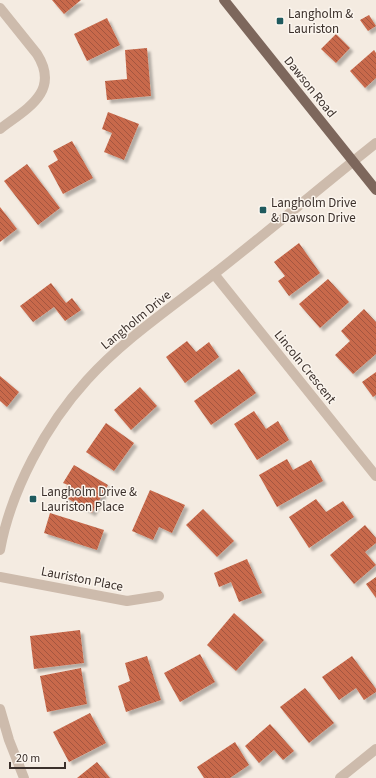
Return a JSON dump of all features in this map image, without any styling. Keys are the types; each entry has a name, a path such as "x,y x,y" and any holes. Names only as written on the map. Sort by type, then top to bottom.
{"main road":[{"name":"Dawson Road","path":"224,0 376,190"}],"street":[{"path":"0,8 37,54 45,71 46,79 44,88 34,103 0,129"},
{"name":"Langholm Drive","path":"0,550 2,538 13,506 33,458 48,431 87,380 108,359 131,340 376,143"},
{"name":"Lincoln Crescent","path":"214,274 376,476"},
{"name":"Lauriston Place","path":"0,577 127,601 159,596"},
{"path":"0,709 9,740 24,778"},
{"path":"340,778 376,749"}],"building":[{"path":"52,0 81,0 64,14"},
{"path":"369,15 376,26 368,31 360,20"},
{"path":"107,18 120,45 87,61 74,34"},
{"path":"336,34 350,48 336,63 321,49"},
{"path":"147,48 151,96 107,100 105,81 127,79 125,50"},
{"path":"374,50 376,53 376,78 365,88 350,71"},
{"path":"108,112 139,124 124,160 104,152 112,133 102,129"},
{"path":"72,141 93,178 63,194 48,166 58,160 53,151"},
{"path":"27,164 60,208 38,225 4,181"},
{"path":"0,207 17,229 0,242"},
{"path":"299,243 320,273 289,296 278,281 285,276 274,262"},
{"path":"328,279 349,302 320,328 299,304"},
{"path":"51,283 66,303 72,298 81,310 65,321 54,307 33,322 20,306"},
{"path":"364,309 376,322 376,354 353,374 335,355 350,341 341,331"},
{"path":"187,341 196,352 209,342 219,357 185,383 166,357"},
{"path":"239,369 256,393 211,425 194,401"},
{"path":"376,372 376,395 373,397 362,382"},
{"path":"0,376 19,392 7,407 0,401"},
{"path":"140,387 157,406 131,430 114,410"},
{"path":"254,411 266,429 278,421 289,440 257,460 234,424"},
{"path":"106,423 134,443 114,471 86,452"},
{"path":"287,459 293,470 311,460 323,481 277,507 259,475"},
{"path":"74,465 108,485 92,513 62,495 68,485 63,483"},
{"path":"150,490 185,505 172,533 159,527 153,540 132,531"},
{"path":"316,499 326,512 343,501 354,517 309,548 289,517"},
{"path":"203,509 234,541 217,557 186,525"},
{"path":"50,513 104,530 97,550 44,533"},
{"path":"365,525 376,538 376,543 365,552 376,565 354,584 330,555"},
{"path":"247,559 262,593 239,602 231,582 219,587 214,573"},
{"path":"376,577 376,598 366,584"},
{"path":"234,613 264,640 236,671 207,645"},
{"path":"80,630 84,663 34,669 30,636"},
{"path":"200,654 215,682 180,702 164,673"},
{"path":"147,656 161,700 126,712 118,686 130,681 125,663"},
{"path":"352,656 376,689 376,692 364,700 356,688 339,700 322,677"},
{"path":"81,668 87,704 47,712 40,676"},
{"path":"305,688 334,723 309,743 280,707"},
{"path":"90,713 106,743 69,762 53,732"},
{"path":"270,724 294,751 283,760 274,750 259,763 245,746"},
{"path":"235,742 249,765 230,778 204,778 197,767"},
{"path":"97,762 110,778 77,778"}],"place":[{"name":"Langholm & Lauriston","path":"280,21"},
{"name":"Langholm Drive & Dawson Drive","path":"263,210"},
{"name":"Langholm Drive & Lauriston Place","path":"33,499"}]}
